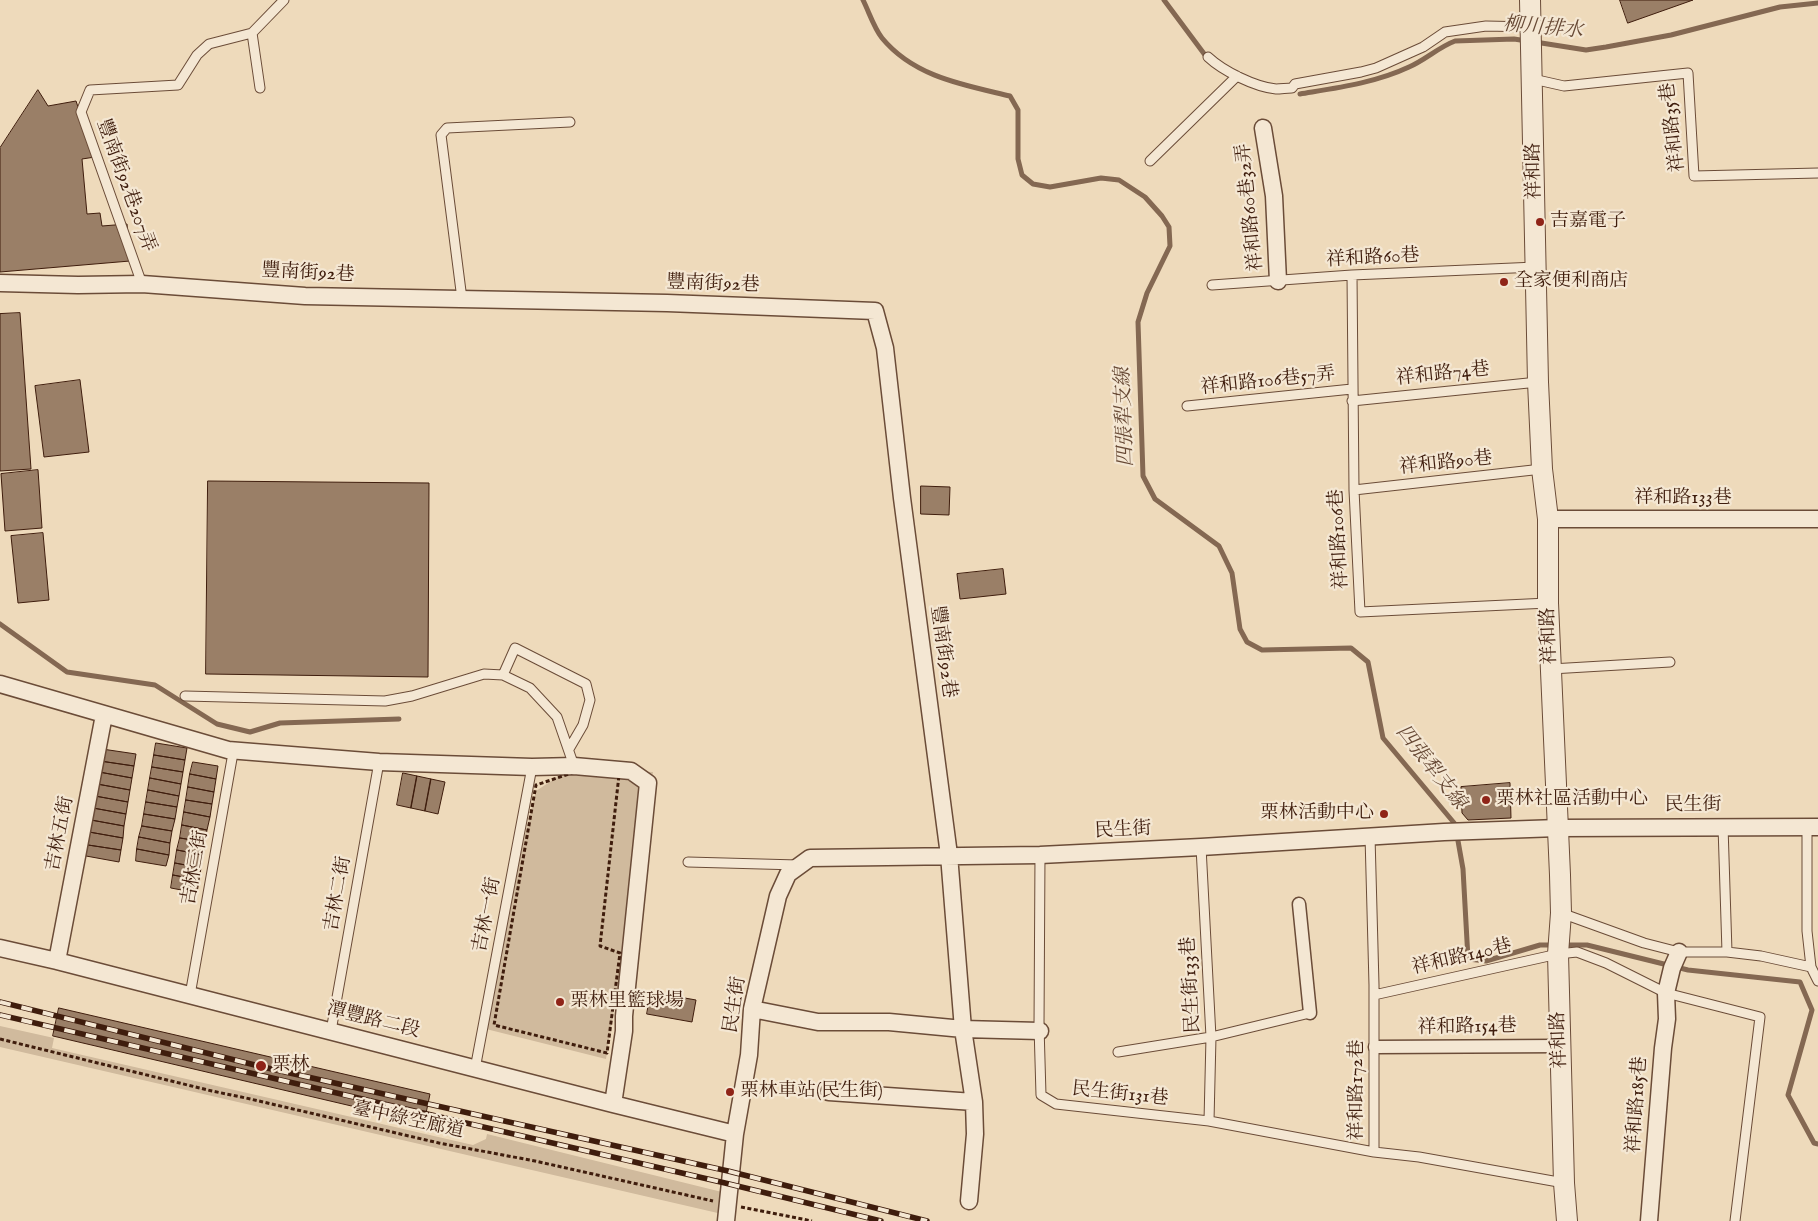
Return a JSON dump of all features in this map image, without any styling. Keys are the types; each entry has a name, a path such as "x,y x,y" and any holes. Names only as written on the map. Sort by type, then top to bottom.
{"street":[{"path":"1530,0 1531,28"},
{"name":"祥和路","path":"1531,28 1538,382 1542,469 1548,519 1548,602 1560,913 1558,954 1560,1046 1567,1221"},
{"name":"祥和路60巷32弄","path":"1264,128 1274,196 1278,281"},
{"name":"豐南街92巷","path":"0,283 142,284 305,296 667,303 875,311 885,348 902,498 949,855"},
{"name":"祥和路133巷","path":"1548,519 1818,519"},
{"path":"0,684 228,750 379,762 532,767 574,766 632,772 648,783 624,1031 613,1104"},
{"name":"吉林五街","path":"57,961 104,715"},
{"name":"民生街","path":"727,1213 735,1134 749,1055 752,1010 778,896 788,874 810,858 1040,855 1444,832 1558,828 1812,827"},
{"path":"949,855 963,1028 974,1102 974,1134 969,1201"},
{"path":"1299,904 1310,1013"},
{"name":"潭豐路二段","path":"0,948 735,1134"},
{"name":"祥和路185巷","path":"1649,1221 1667,1019 1666,993 1672,968 1679,952"},
{"path":"752,1010 818,1022 889,1022 963,1028 1040,1031"},
{"name":"祥和路154巷","path":"1375,1047 1560,1046"},
{"path":"829,1092 974,1102"}],"lane":[{"path":"260,88 252,33 284,0"},
{"path":"1208,57 1223,70 1237,76 1276,89 1292,88 1294,84 1376,68 1412,52 1445,32 1486,26 1531,28"},
{"name":"豐南街92巷207弄","path":"142,284 81,112 90,90 178,85 197,55 208,44 252,33"},
{"name":"祥和路35巷","path":"1533,79 1564,86 1688,73 1694,176 1818,173"},
{"path":"1150,161 1237,76"},
{"path":"462,299 441,135 447,128 570,122"},
{"name":"祥和路60巷","path":"1212,285 1352,275 1536,266"},
{"name":"祥和路106巷","path":"1352,275 1354,490 1360,612 1548,602"},
{"name":"祥和路74巷","path":"1352,401 1538,382"},
{"name":"祥和路106巷57弄","path":"1187,406 1352,389"},
{"name":"祥和路90巷","path":"1354,490 1542,469"},
{"path":"503,675 515,648 586,684 590,700 583,725 568,749"},
{"path":"1551,669 1670,662"},
{"path":"185,696 385,701 412,696 484,674 503,675 530,688 557,717 574,766"},
{"name":"吉林三街","path":"190,995 233,753 228,750"},
{"name":"吉林二街","path":"330,1031 379,762"},
{"name":"吉林一街","path":"475,1069 532,767"},
{"path":"1723,826 1727,952"},
{"path":"1812,827 1807,931 1811,967 1818,981"},
{"name":"祥和路172巷","path":"1370,836 1375,1047 1374,1152 1420,1157 1564,1183"},
{"name":"民生街133巷","path":"1201,847 1211,1037 1209,1121"},
{"name":"民生街131巷","path":"1040,855 1041,1095 1056,1104 1209,1121 1374,1152"},
{"path":"688,862 801,865"},
{"path":"1560,913 1644,943 1679,952 1727,952 1761,956 1811,967"},
{"path":"1807,931 1818,930"},
{"name":"祥和路140巷","path":"1374,995 1558,954 1577,952 1599,960 1666,993 1760,1017 1735,1221"},
{"path":"1118,1052 1211,1037 1310,1013"}],"path":[{"path":"575,772 619,775 600,946 620,953 607,1053 494,1026 536,786 575,772"},
{"name":"臺中綠空廊道","path":"0,1039 391,1133 536,1161 727,1213 812,1221"}],"shaded area":[{"path":"574,766 653,772 606,1059 482,1028 536,791"},
{"path":"0,1026 54,1038 52,1048 473,1145 486,1139 487,1134 726,1193 722,1214 0,1047"}],"building":[{"path":"1620,0 1693,0 1628,23"},
{"path":"38,90 48,106 76,101 95,157 82,159 87,214 100,213 102,226 127,224 130,261 0,272 0,148"},
{"path":"20,313 31,469 0,471 0,314"},
{"path":"80,380 89,452 44,457 35,386"},
{"path":"38,470 42,528 5,531 1,474"},
{"path":"208,481 429,483 428,677 206,674"},
{"path":"921,486 950,487 949,515 921,514"},
{"path":"43,533 49,600 18,603 11,536"},
{"path":"1003,569 1006,594 960,599 957,574"},
{"path":"156,743 187,748 185,760 154,755"},
{"path":"102,749 136,754 134,766 100,761"},
{"path":"154,755 185,760 183,772 152,767"},
{"path":"100,761 134,766 132,778 99,772"},
{"path":"193,762 218,766 216,779 190,774"},
{"path":"152,767 183,772 181,784 150,778"},
{"path":"99,772 132,778 130,790 97,784"},
{"path":"403,773 417,776 411,808 397,805"},
{"path":"190,774 216,779 214,792 188,787"},
{"path":"417,776 431,779 425,811 411,808"},
{"path":"150,778 181,784 179,796 148,790"},
{"path":"431,779 445,782 438,814 425,811"},
{"name":"栗林社區活動中心","path":"1510,783 1511,818 1468,820 1462,813 1461,787"},
{"path":"97,784 130,790 128,802 95,796"},
{"path":"188,787 214,792 212,804 186,800"},
{"path":"148,790 179,796 177,807 146,802"},
{"path":"95,796 128,802 126,814 93,808"},
{"path":"186,800 212,804 210,817 184,812"},
{"path":"146,802 177,807 175,819 144,814"},
{"path":"93,808 126,814 124,826 91,820"},
{"path":"184,812 210,817 207,830 182,825"},
{"path":"144,814 175,819 172,831 142,826"},
{"path":"91,820 124,826 123,838 89,832"},
{"path":"182,825 207,830 205,842 180,838"},
{"path":"142,826 172,831 170,843 139,837"},
{"path":"89,832 123,838 121,850 88,845"},
{"path":"139,837 170,843 169,855 137,849"},
{"path":"180,838 205,842 203,855 177,850"},
{"path":"88,845 121,850 119,862 86,856"},
{"path":"137,849 169,855 166,866 136,861"},
{"path":"177,850 203,855 201,868 175,863"},
{"path":"175,863 201,868 199,880 173,875"},
{"path":"173,875 199,880 197,893 171,888"},
{"path":"651,992 696,1000 692,1022 647,1014"},
{"name":"栗林","path":"59,1008 430,1094 424,1123 53,1036"}],"waterway":[{"name":"四張犁支線","path":"863,0 879,34 895,51 909,62 941,78 1010,96 1018,110 1018,159 1022,175 1033,184 1050,187 1101,178 1119,180 1145,197 1162,216 1169,227 1170,246 1147,293 1138,322 1143,476 1155,499 1219,546 1232,573 1240,629 1247,642 1262,650 1351,648 1368,662 1383,738 1455,824 1463,869 1468,959 1486,961 1540,945 1555,945"},
{"name":"柳川排水","path":"1164,0 1205,55"},
{"name":"柳川排水","path":"1535,42 1586,50 1671,35 1780,7 1818,3"},
{"name":"柳川排水","path":"1300,94 1355,84 1396,73 1455,41 1514,39 1527,41"},
{"path":"0,624 67,672 155,685 217,724 250,732 280,723 399,719"},
{"name":"四張犁支線","path":"1563,945 1587,945 1688,970 1800,982 1812,1010 1788,1095 1814,1143 1818,1144"}],"railway":[{"path":"0,1002 263,1067 728,1171 927,1221"},
{"path":"0,1015 881,1221"}],"place":[{"name":"吉嘉電子","path":"1540,222"},
{"name":"全家便利商店","path":"1504,282"},
{"name":"栗林社區活動中心","path":"1486,800"},
{"name":"栗林活動中心","path":"1384,814"},
{"name":"栗林里籃球場","path":"560,1002"},
{"name":"栗林","path":"261,1066"},
{"name":"栗林車站(民生街)","path":"730,1092"}]}
